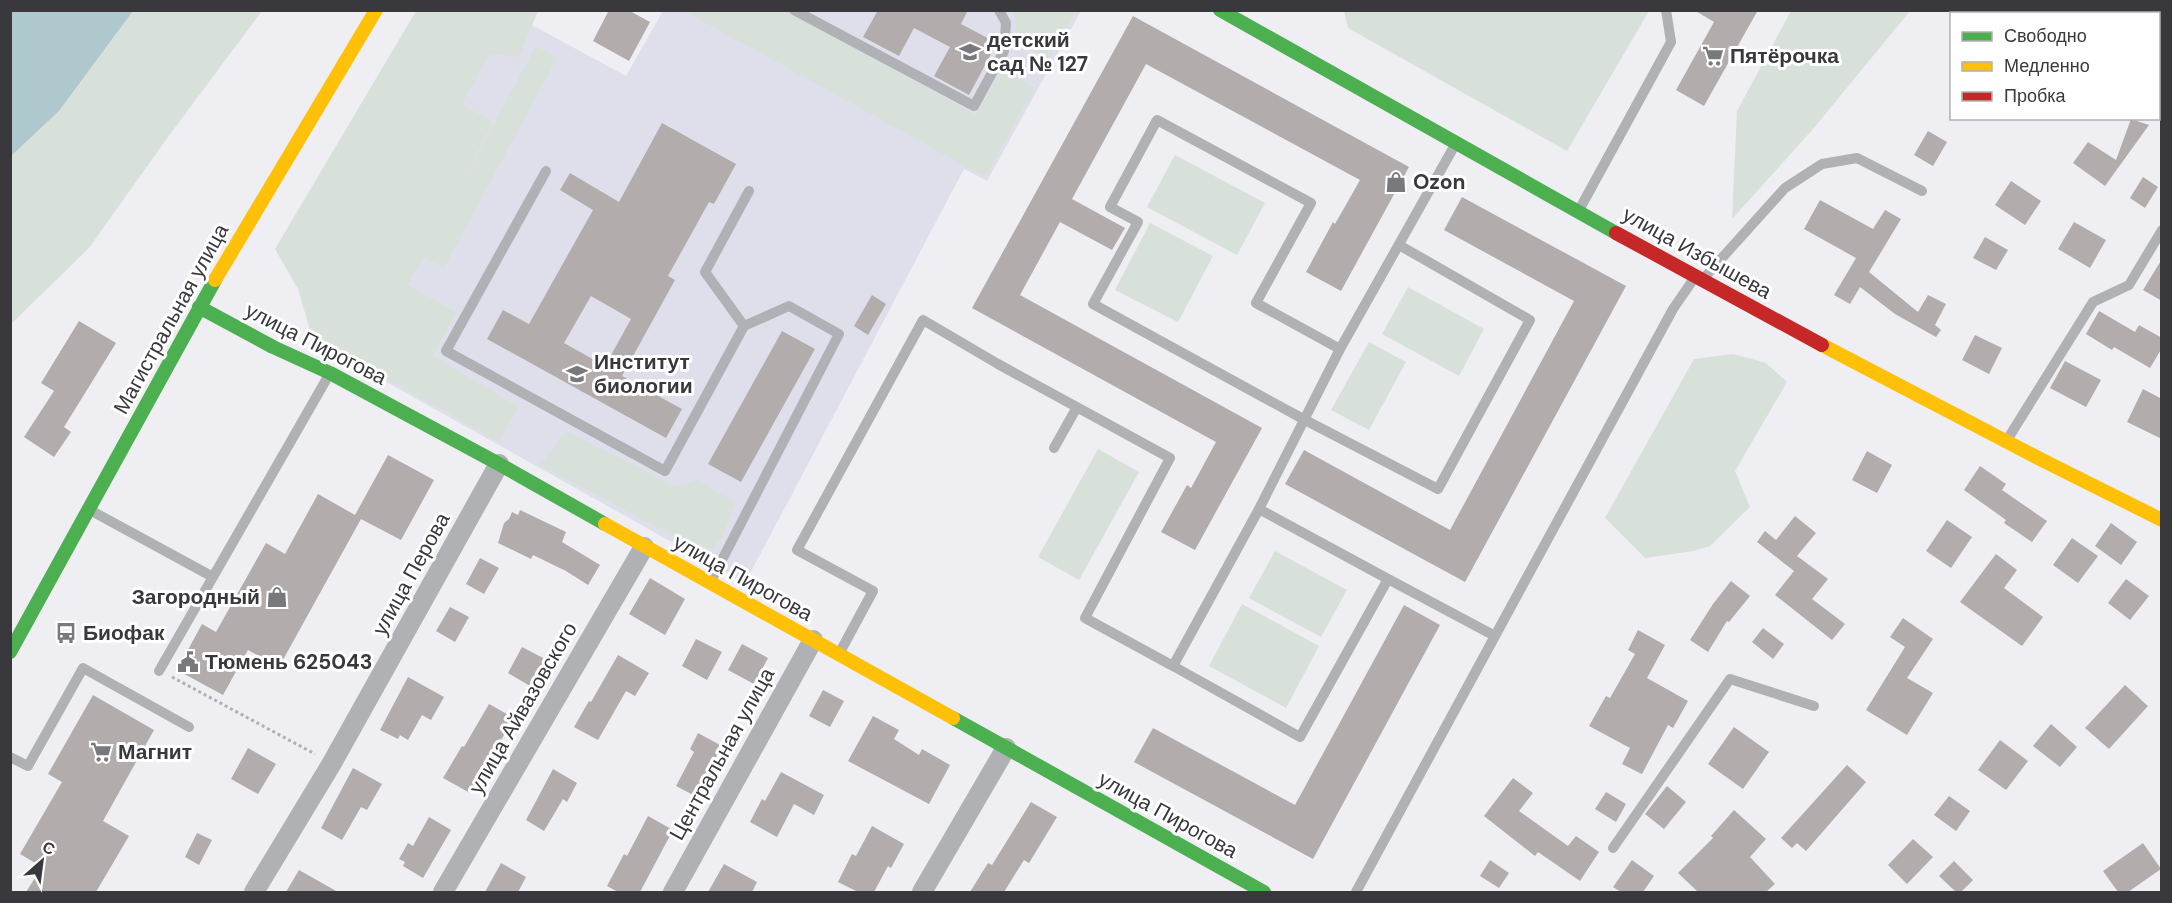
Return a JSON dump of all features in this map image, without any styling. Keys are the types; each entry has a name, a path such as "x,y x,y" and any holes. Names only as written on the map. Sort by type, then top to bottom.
{"street":[{"name":"Магистральная улица","path":"10,652 199,307 376,10"},
{"name":"улица Избышева","path":"1220,10 1699,279 2005,443 2162,520"},
{"name":"улица Пирогова","path":"199,307 273,347 330,373 499,464 1264,892"},
{"name":"улица Перова","path":"254,892 332,763 499,464"},
{"name":"улица Айвазовского","path":"443,892 644,547"},
{"name":"Центральная улица","path":"673,892 813,640"},
{"path":"922,892 1006,748"}],"lane":[{"path":"794,10 974,106 1004,51 1006,23 999,10"},
{"path":"1578,212 1671,42 1666,10"},
{"path":"1340,348 1256,303 1311,203 1157,120 1110,207 1138,222 1093,304 1305,420 1438,489 1530,320 1399,245"},
{"path":"1173,666 1305,420 1340,348 1456,143"},
{"path":"1356,892 1673,309 1785,188 1822,164 1857,158 1922,191"},
{"path":"546,171 446,351 665,471 744,326 789,306 840,334 710,584"},
{"path":"744,326 705,272 748,191"},
{"path":"2005,443 2093,302 2129,285 2162,230"},
{"path":"839,654 873,591 797,550 923,320 1170,458 1085,618 1300,737 1388,579"},
{"path":"159,670 330,373"},
{"path":"1054,448 1077,407"},
{"path":"1258,509 1495,636"},
{"path":"89,510 213,577"},
{"path":"10,757 28,766 83,668 189,728"},
{"path":"1613,848 1730,679 1814,706"}],"path":[{"path":"159,670 332,763"}],"shaded area":[{"path":"1013,10 1077,11 1049,59 1015,40 1016,19"},
{"path":"1344,10 1649,11 1567,151 1348,28"},
{"path":"133,11 262,11 89,248 11,324 11,156 59,111"},
{"path":"416,11 538,11 519,57 489,54 462,104 493,122 457,193 536,46 557,58 444,268 423,257 408,285 456,312 433,356 519,407 499,442 312,337 298,289 275,249"},
{"path":"495,11 506,11 626,76 663,11 1081,11 987,181 964,169 745,583 313,341"},
{"path":"684,11 787,11 976,115 1002,70 1035,88 985,177"},
{"path":"1791,11 1910,11 1813,129 1732,219 1737,111"},
{"path":"1175,155 1265,203 1237,255 1147,207"},
{"path":"1150,223 1213,256 1178,322 1115,290"},
{"path":"1408,287 1484,329 1459,376 1382,334"},
{"path":"1369,342 1406,362 1369,430 1331,410"},
{"path":"1733,354 1766,363 1787,382 1735,471 1750,507 1710,546 1694,551 1645,558 1605,518 1694,359"},
{"path":"567,431 676,487 696,480 735,502 723,536 707,554 540,465"},
{"path":"1098,449 1139,472 1079,580 1038,557"},
{"path":"1275,551 1347,590 1321,637 1249,598"},
{"path":"1242,604 1319,646 1286,708 1209,666"}],"water":[{"path":"11,10 133,11 59,111 11,156"}],"building":[{"path":"609,10 628,10 650,22 629,61 593,41"},
{"name":"детский сад № 127","path":"878,10 968,10 961,24 997,43 969,95 934,76 950,47 914,28 899,56 863,37"},
{"name":"Пятёрочка","path":"1694,10 1758,10 1704,106 1676,90 1714,22"},
{"path":"1133,16 1409,167 1341,291 1306,272 1333,222 1335,224 1360,180 1146,64 1072,199 1125,228 1112,250 1060,222 1020,295 1262,428 1195,550 1161,532 1187,485 1191,488 1216,442 972,308"},
{"path":"2131,120 2149,125 2105,186 2073,163 2088,142 2116,160"},
{"path":"662,123 736,164 714,204 709,202 668,276 675,280 622,376 682,409 666,438 487,339 503,310 529,324 593,210 560,190 570,173 619,202","holes":["591,296 631,319 605,366 564,343"]},
{"path":"1928,131 1947,142 1933,166 1914,155"},
{"path":"2143,177 2158,187 2145,208 2130,198"},
{"path":"2011,181 2041,201 2025,225 1995,205"},
{"path":"1462,197 1626,286 1465,582 1285,484 1304,450 1450,530 1574,301 1444,230"},
{"path":"1820,200 1873,229 1885,210 1901,219 1869,272 1918,312 1928,295 1946,304 1935,325 1941,330 1936,337 1895,314 1860,287 1850,304 1834,295 1856,258 1804,229"},
{"path":"2074,222 2106,240 2090,268 2058,249"},
{"path":"1985,237 2008,250 1996,270 1973,258"},
{"path":"2162,259 2162,301 2143,290"},
{"path":"872,295 886,304 868,335 854,326"},
{"path":"2099,311 2135,332 2139,325 2162,338 2162,348 2150,368 2114,347 2112,350 2086,334"},
{"path":"79,321 116,343 64,427 71,432 54,457 24,437 54,391 41,383"},
{"path":"782,331 815,349 741,482 708,464"},
{"path":"1975,335 2002,348 1989,374 1962,360"},
{"path":"2065,361 2101,380 2086,407 2050,388"},
{"path":"2143,389 2162,399 2162,439 2127,422"},
{"path":"1867,451 1892,465 1877,493 1852,480"},
{"path":"388,455 434,480 401,540 361,519 279,667 248,650 223,695 177,670 202,624 216,632 266,543 285,554 318,494 355,515"},
{"path":"1980,466 2006,484 2002,490 2047,521 2032,542 2004,523 2006,520 1964,490"},
{"path":"520,510 566,532 562,542 600,565 588,585 533,555 531,559 498,543 504,523 512,512 518,515"},
{"path":"1795,516 1816,533 1797,556 1828,579 1812,599 1845,624 1832,640 1775,595 1794,571 1757,542 1765,531 1776,540"},
{"path":"1947,520 1972,537 1951,568 1926,551"},
{"path":"2111,523 2137,542 2121,565 2095,546"},
{"path":"2072,538 2098,556 2078,583 2053,565"},
{"path":"1996,554 2017,570 2004,588 2043,617 2022,646 1960,602"},
{"path":"480,558 499,568 484,594 466,584"},
{"path":"650,578 685,599 665,635 629,614"},
{"path":"2126,579 2149,596 2130,620 2108,603"},
{"path":"1731,581 1750,596 1729,622 1727,621 1708,652 1690,640"},
{"path":"1404,605 1440,625 1313,859 1134,762 1153,728 1295,805"},
{"path":"450,607 469,617 455,642 436,631"},
{"path":"1903,618 1933,639 1907,678 1933,693 1907,735 1866,710 1905,647 1890,637"},
{"path":"1763,628 1784,644 1773,659 1752,642"},
{"path":"1638,630 1665,645 1647,678 1688,701 1673,728 1668,725 1642,774 1622,764 1630,748 1589,726 1606,696 1610,698 1635,654 1628,650"},
{"path":"696,639 722,652 707,680 682,666"},
{"path":"742,644 768,658 754,684 728,670"},
{"path":"522,647 545,659 530,686 508,673"},
{"path":"618,655 649,673 635,696 626,691 598,740 574,727"},
{"path":"408,677 444,697 431,720 422,715 408,740 400,735 398,739 380,730"},
{"path":"2125,685 2148,706 2109,749 2085,728"},
{"path":"823,690 844,701 830,727 809,716"},
{"path":"93,695 154,730 103,821 129,836 96,892 26,892 42,867 20,854 62,782 48,774"},
{"path":"489,704 514,718 470,793 443,778"},
{"path":"873,716 899,730 894,739 919,755 922,749 950,765 929,804 848,761"},
{"path":"2051,724 2077,747 2060,767 2033,746"},
{"path":"1734,727 1769,752 1743,789 1708,764"},
{"path":"698,733 722,746 695,796 676,786 694,752 690,749"},
{"path":"2000,740 2028,761 2006,790 1978,770"},
{"path":"248,748 276,764 258,794 231,779"},
{"path":"1847,765 1866,782 1806,851 1797,843 1792,848 1781,838"},
{"path":"353,768 382,784 367,810 361,807 342,840 321,828"},
{"path":"553,769 577,783 567,802 563,799 544,831 526,820"},
{"path":"781,772 824,795 814,815 794,804 777,837 750,822 762,799 765,801"},
{"path":"1513,778 1533,793 1519,811 1568,846 1576,836 1599,852 1580,881 1538,852 1535,856 1484,816"},
{"path":"1667,786 1686,802 1664,829 1645,814"},
{"path":"1606,792 1626,804 1616,822 1595,809"},
{"path":"1949,796 1970,811 1956,831 1934,815"},
{"path":"1031,802 1057,817 1029,863 1024,860 1004,892 970,892 988,863 992,865"},
{"path":"1734,810 1766,839 1750,857 1775,884 1766,892 1698,892 1678,873 1713,838 1711,836"},
{"path":"648,816 673,830 640,892 618,892 607,886 624,854 627,856"},
{"path":"429,817 451,830 423,878 403,866 405,862 399,859 408,843 413,846"},
{"path":"872,826 904,844 891,868 888,866 874,892 858,892 838,882 852,854 856,856"},
{"path":"197,833 212,840 199,865 185,857"},
{"path":"1913,839 1933,857 1907,884 1888,865"},
{"path":"2143,843 2161,869 2128,892 2118,892 2103,871"},
{"path":"1490,860 1509,873 1499,888 1480,876"},
{"path":"1632,860 1654,876 1643,892 1621,892 1613,887"},
{"path":"1954,861 1973,880 1961,892 1956,892 1939,876"},
{"path":"501,863 526,877 518,892 485,892"},
{"path":"724,864 757,882 752,892 708,892"},
{"path":"299,870 338,892 286,892"}],"traffic: fast":[{"path":"1220,10 1616,233"},
{"path":"10,652 215,280"},
{"path":"199,307 273,347 330,373 605,524"},
{"path":"953,718 1264,892"}],"traffic: slow":[{"path":"215,280 376,10"},
{"path":"1822,345 2162,520"},
{"path":"605,524 953,718"}],"traffic: jam":[{"path":"1616,233 1822,345"}],"place":[{"name":"детский сад № 127","path":"970,52"},
{"name":"Пятёрочка","path":"1713,56"},
{"name":"Ozon","path":"1396,182"},
{"name":"Институт биологии","path":"577,374"},
{"name":"Загородный","path":"277,597"},
{"name":"Биофак","path":"66,633"},
{"name":"Тюмень 625043","path":"188,662"},
{"name":"Магнит","path":"101,752"}]}
